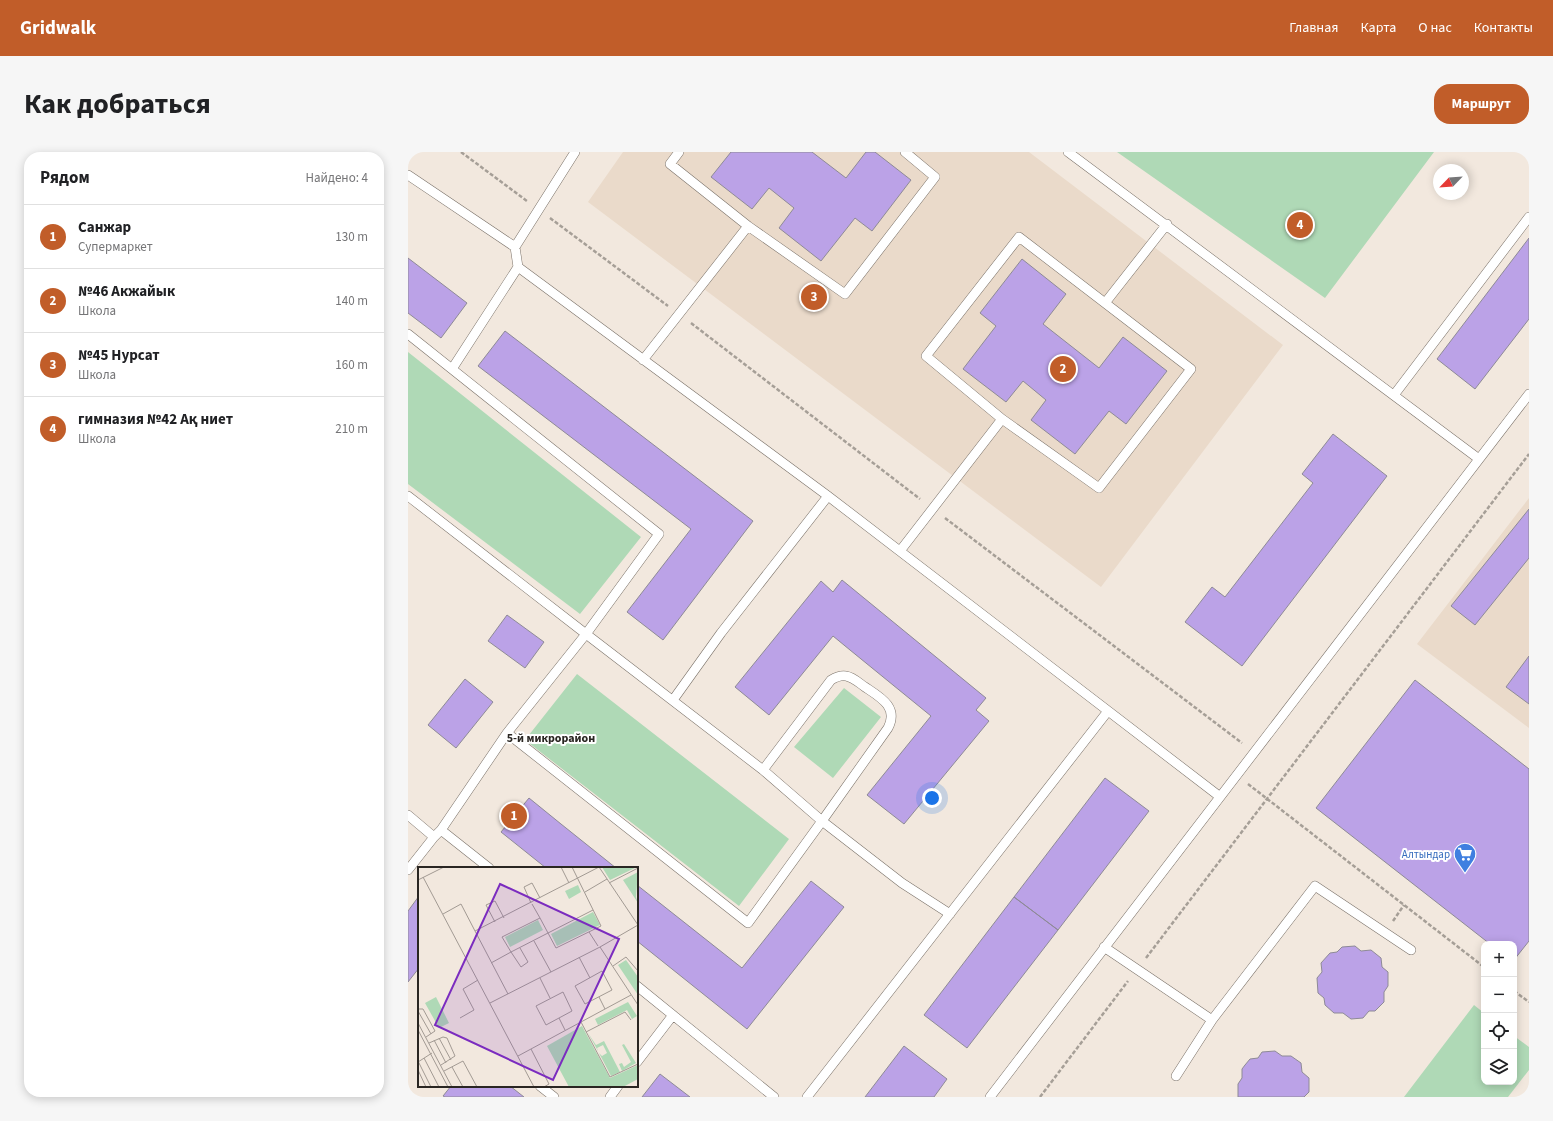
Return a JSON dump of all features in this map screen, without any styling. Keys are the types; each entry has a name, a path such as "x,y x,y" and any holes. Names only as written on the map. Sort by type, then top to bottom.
{"lane":[{"path":"452,369 518,267 515,247 576,152"},
{"path":"679,152 670,164 748,226 845,294 935,177 905,152"},
{"path":"1068,152 1167,224 1479,459"},
{"path":"408,175 515,247"},
{"path":"1394,395 1529,217"},
{"path":"1105,303 1167,224"},
{"path":"643,360 748,226"},
{"path":"1020,237 1191,369 1099,488 1002,419 926,356 1020,237"},
{"path":"518,267 828,496 1219,796"},
{"path":"408,334 659,534 586,634 507,733 441,830 408,870"},
{"path":"990,1097 1219,796 1237,775 1253,752 1529,394"},
{"path":"900,551 1002,419"},
{"path":"408,496 763,770 822,821 902,883 950,914"},
{"path":"673,700 721,633 828,496"},
{"path":"507,733 748,923 892,722 890,708 884,700 850,677 835,678 831,680 763,770"},
{"path":"807,1097 1108,711"},
{"path":"408,815 434,837"},
{"path":"441,830 488,867"},
{"path":"1176,1076 1212,1020 1315,886 1411,950"},
{"path":"1104,947 1212,1020"},
{"path":"638,987 774,1097"},
{"path":"638,1061 673,1015"},
{"path":"541,1087 554,1097"},
{"path":"610,1097 617,1087"}],"path":[{"path":"461,152 679,314 1253,752"},
{"path":"1040,1097 1529,454"},
{"path":"1237,775 1481,965"},
{"path":"1517,993 1529,1002"}],"shaded area":[{"path":"623,152 1029,152 1283,345 1101,587 588,202"},
{"path":"1529,498 1529,728 1417,644"}],"green space":[{"path":"1117,152 1434,152 1325,298"},
{"path":"408,352 641,537 580,614 408,484"},
{"path":"577,674 789,839 739,906 525,740"},
{"path":"844,688 881,717 833,778 794,747"},
{"path":"1474,1005 1481,1011 1481,1085 1517,1085 1517,1038 1529,1047 1529,1070 1508,1097 1404,1097"}],"building":[{"path":"731,152 812,152 846,178 866,152 875,152 911,180 872,231 855,218 821,261 779,228 794,208 769,188 752,209 711,177"},
{"path":"1529,238 1529,319 1475,389 1437,359"},
{"path":"408,258 467,303 441,338 408,313"},
{"path":"1022,259 1066,294 1043,324 1099,368 1123,337 1167,371 1126,424 1109,411 1075,454 1031,420 1046,400 1023,381 1006,402 963,369 996,326 980,313"},
{"path":"505,331 753,521 663,640 627,612 691,529 478,366"},
{"path":"1333,434 1387,476 1242,666 1185,622 1212,587 1225,597 1313,483 1302,474"},
{"path":"1529,509 1529,558 1475,625 1451,606"},
{"path":"842,580 986,698 976,710 989,721 904,824 867,795 931,716 833,636 769,715 735,687 821,581 833,592"},
{"path":"507,615 544,642 525,668 488,641"},
{"path":"1529,656 1529,704 1506,687"},
{"path":"465,679 493,702 456,748 428,725"},
{"name":"Алтындар","path":"1415,680 1529,769 1529,941 1517,956 1517,941 1486,941 1316,808"},
{"path":"1105,778 1149,811 1058,930 1014,897"},
{"path":"529,798 615,867 545,867 501,832"},
{"path":"811,881 844,907 747,1029 638,942 638,886 742,968"},
{"path":"418,897 418,969 408,982 408,911"},
{"path":"1014,897 1058,930 967,1048 924,1015"},
{"path":"1355,946 1361,951 1371,950 1381,958 1382,967 1388,972 1388,986 1384,992 1384,1002 1375,1011 1369,1011 1363,1018 1351,1019 1343,1013 1334,1013 1325,1005 1324,998 1318,993 1317,978 1322,972 1321,963 1330,953 1337,952 1342,947"},
{"path":"904,1046 947,1079 934,1097 865,1097"},
{"path":"1275,1051 1282,1056 1291,1056 1301,1063 1302,1072 1309,1078 1309,1092 1304,1097 1238,1097 1238,1084 1242,1078 1242,1069 1245,1065 1250,1059 1258,1058 1262,1052"},
{"path":"660,1074 690,1097 642,1097"},
{"path":"450,1087 511,1087 524,1097 445,1097 443,1096"}],"place":[{"name":"гимназия №42 Ақ ниет","path":"1300,225"},
{"name":"№45 Нурсат","path":"814,297"},
{"name":"№46 Акжайык","path":"1063,369"},
{"name":"Санжар","path":"514,816"},
{"name":"Алтындар","path":"1465,874"}],"district":[{"name":"5-й микрорайон","path":"551,738"}]}
